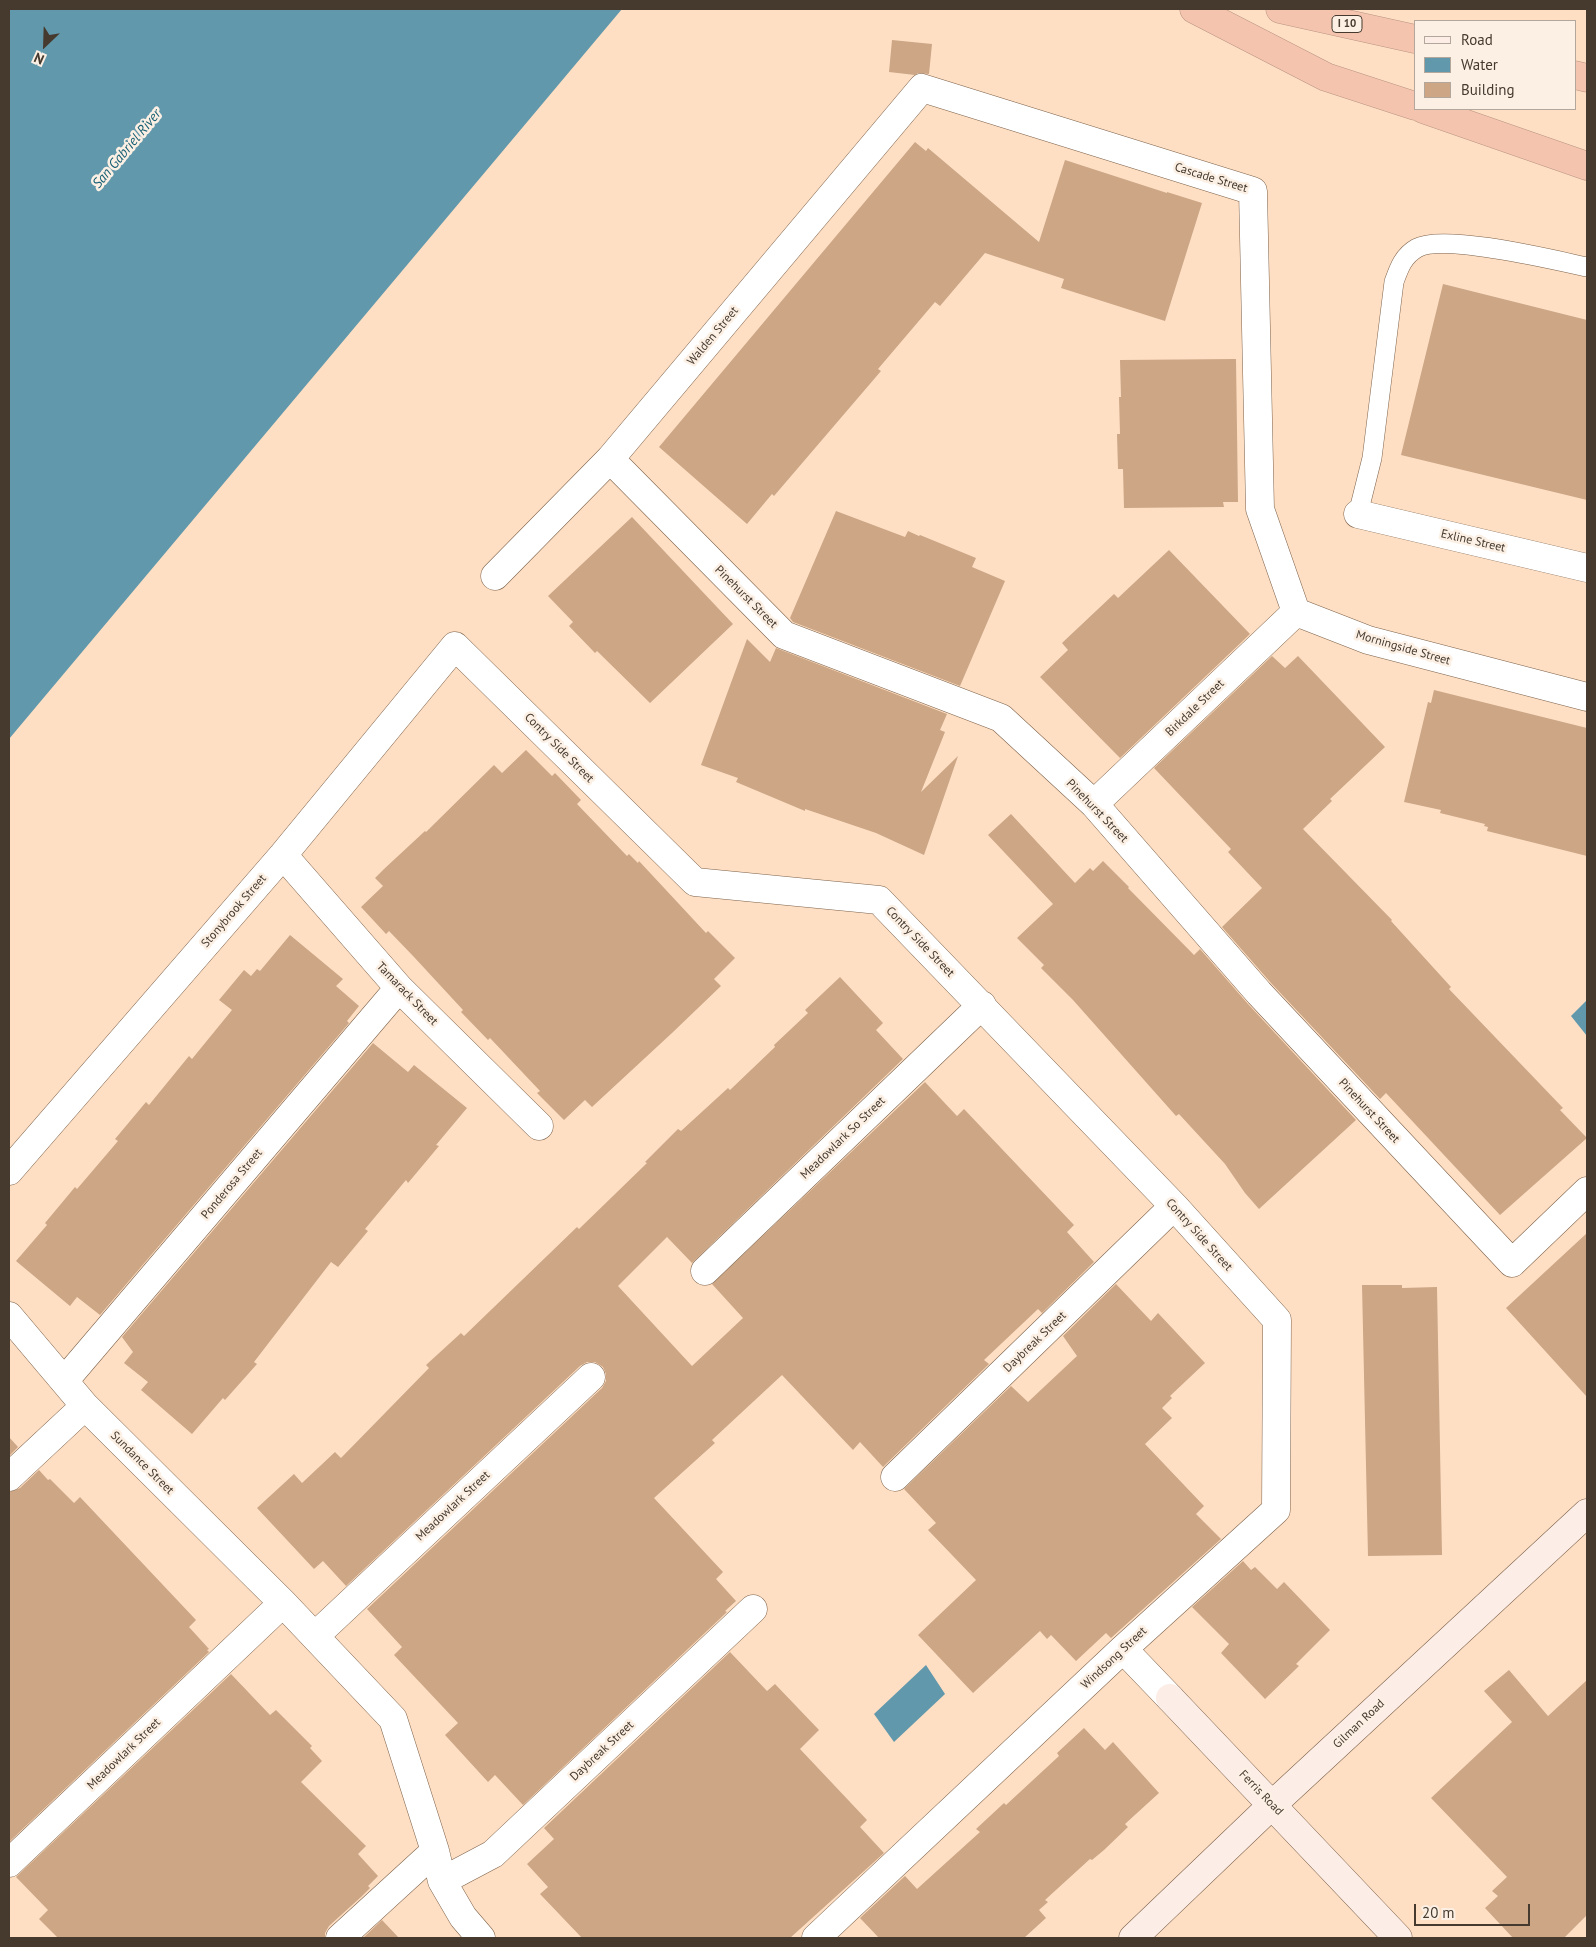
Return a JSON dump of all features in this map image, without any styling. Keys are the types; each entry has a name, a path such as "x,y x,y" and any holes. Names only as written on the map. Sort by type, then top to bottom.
{"highway":[{"path":"1194,9 1326,77 1414,106"},
{"name":"I 10","path":"1280,9 1414,39"},
{"path":"1426,110 1587,166"}],"street":[{"name":"Walden Street","path":"495,576 610,459 922,88"},
{"name":"Cascade Street","path":"922,88 1253,191 1260,509 1296,612"},
{"name":"Pinehurst Street","path":"610,459 784,635 1001,718 1094,804 1259,993 1512,1263 1587,1191"},
{"name":"Exline Street","path":"1358,514 1587,568"},
{"name":"Birkdale Street","path":"1094,804 1296,612"},
{"name":"Morningside Street","path":"1296,612 1368,640 1587,697"},
{"name":"Stonybrook Street","path":"9,1172 283,855 456,646"},
{"name":"Contry Side Street","path":"456,646 695,882 879,900 1174,1206 1277,1320"},
{"name":"Tamarack Street","path":"283,855 399,988 538,1126"},
{"name":"Ponderosa Street","path":"65,1380 399,988"},
{"name":"Meadowlark So Street","path":"705,1270 982,1005"},
{"name":"Daybreak Street","path":"895,1478 1174,1206"},
{"name":"Sundance Street","path":"9,1316 85,1406 283,1603"},
{"name":"Windsong Street","path":"816,1938 1122,1649 1276,1510 1277,1320"},
{"name":"Meadowlark Street","path":"315,1636 591,1377"},
{"path":"9,1477 85,1406"},
{"name":"Gilman Road","path":"1133,1938 1272,1805 1587,1513"},
{"name":"Meadowlark Street","path":"9,1863 283,1603"},
{"path":"283,1603 393,1718 435,1851 442,1881 463,1917 481,1938"},
{"name":"Daybreak Street","path":"442,1881 492,1854 753,1609"},
{"name":"Ferris Road","path":"1122,1649 1398,1938"},
{"path":"340,1938 435,1851"}],"lane":[{"path":"1358,514 1372,458 1394,282 1402,261 1418,247 1440,243 1465,244 1587,267"}],"water":[{"name":"San Gabriel River","path":"9,9 622,9 9,739"},
{"path":"1587,1000 1587,1036 1571,1016"},
{"path":"926,1665 945,1694 894,1742 874,1714"}],"building":[{"path":"892,40 932,44 929,74 918,73 915,75 889,72"},
{"path":"915,142 926,151 928,148 1039,242 1065,160 1202,203 1165,321 1061,288 1064,279 985,253 940,306 935,302 878,369 881,371 774,496 772,494 747,524 659,447"},
{"path":"1443,284 1587,320 1587,500 1401,455"},
{"path":"1236,359 1238,502 1223,502 1224,507 1124,508 1123,469 1118,469 1117,434 1120,434 1120,360"},
{"path":"836,511 905,537 908,531 920,535 976,558 972,567 1005,581 960,686 793,622 790,618"},
{"path":"632,517 733,624 650,703 597,651 595,653 569,626 573,622 548,596"},
{"path":"1169,550 1250,634 1120,758 1040,677 1068,650 1062,643 1114,594 1118,598"},
{"path":"747,639 770,662 776,648 947,714 940,730 945,732 921,792 958,756 924,855 876,833 805,809 805,811 736,782 738,778 701,765"},
{"path":"1272,656 1285,668 1298,656 1385,747 1330,799 1332,801 1303,829 1392,920 1451,987 1449,989 1563,1108 1560,1110 1587,1138 1500,1215 1386,1093 1380,1099 1271,983 1222,927 1262,888 1228,852 1231,849 1154,768"},
{"path":"1434,690 1587,728 1587,856 1487,831 1488,827 1484,826 1485,824 1440,813 1441,810 1404,802 1428,702 1431,703"},
{"path":"526,750 552,776 555,773 581,800 577,804 627,856 629,854 638,863 639,861 706,933 708,931 735,958 714,979 721,986 672,1033 592,1107 585,1100 564,1120 537,1093 540,1091 490,1038 488,1040 461,1012 463,1010 414,957 389,931 386,934 361,907 383,886 375,878 384,869 426,832 494,765 502,773"},
{"path":"1011,814 1075,883 1090,868 1093,871 1103,861 1194,955 1200,949 1248,1004 1356,1120 1259,1209 1245,1193 1225,1164 1179,1114 1176,1116 1073,1000 1041,968 1044,965 1017,938 1053,904 988,835"},
{"path":"290,935 343,979 336,986 359,1006 347,1021 349,1023 100,1315 77,1297 70,1306 16,1261 47,1225 45,1223 75,1187 77,1189 118,1141 115,1139 146,1102 149,1105 189,1056 192,1059 232,1010 219,1000 244,970 251,976 257,969 260,971"},
{"path":"840,977 883,1023 876,1030 903,1059 692,1263 667,1237 618,1286 692,1366 743,1318 712,1284 925,1082 957,1116 964,1109 1074,1225 1067,1232 1094,1262 1042,1313 1038,1309 984,1360 989,1364 883,1467 860,1442 853,1450 782,1375 712,1440 715,1443 654,1498 723,1572 716,1579 736,1601 725,1611 727,1612 523,1805 495,1775 488,1782 445,1735 458,1723 394,1655 402,1647 367,1609 602,1388 606,1381 603,1367 595,1362 587,1362 580,1366 346,1586 323,1561 314,1569 257,1508 294,1474 302,1483 335,1452 341,1458 429,1368 426,1365 461,1333 464,1336 577,1227 579,1229 647,1163 645,1162 678,1129 681,1131 728,1088 730,1090 775,1047 774,1045 808,1013 805,1010"},
{"path":"373,1043 408,1072 414,1065 467,1108 408,1183 406,1180 365,1229 368,1231 338,1267 331,1262 254,1362 257,1364 225,1400 223,1398 192,1434 141,1390 148,1382 124,1363 133,1352 122,1337"},
{"path":"1587,1233 1587,1397 1506,1308"},
{"path":"1116,1284 1151,1321 1158,1313 1205,1363 1170,1396 1172,1398 1162,1408 1172,1418 1145,1444 1204,1506 1196,1514 1221,1539 1111,1638 1106,1633 1076,1661 1051,1635 1047,1639 1040,1631 973,1693 918,1635 976,1580 928,1530 936,1523 904,1489 1011,1386 1028,1402 1077,1356 1063,1336"},
{"path":"1362,1285 1402,1285 1402,1288 1437,1287 1442,1555 1368,1556"},
{"path":"9,1437 18,1447 9,1456"},
{"path":"39,1470 74,1503 80,1497 196,1620 189,1627 209,1649 207,1650 209,1652 9,1842 9,1492 20,1488"},
{"path":"1243,1561 1251,1570 1255,1567 1277,1589 1284,1582 1330,1630 1296,1664 1299,1666 1265,1699 1221,1653 1229,1644 1192,1607"},
{"path":"730,1652 767,1691 775,1684 819,1730 800,1749 867,1820 860,1827 884,1853 790,1938 582,1938 540,1894 548,1887 527,1864 554,1839 544,1828"},
{"path":"1509,1670 1548,1716 1587,1680 1587,1915 1564,1938 1513,1938 1485,1908 1498,1896 1492,1891 1507,1877 1431,1798 1512,1722 1484,1691"},
{"path":"231,1674 270,1715 276,1710 312,1746 310,1748 322,1761 301,1782 366,1846 358,1854 378,1876 368,1886 370,1888 329,1926 325,1933 325,1938 58,1938 39,1919 48,1910 16,1877"},
{"path":"1084,1728 1105,1750 1113,1742 1159,1793 1125,1824 1128,1827 1104,1850 1092,1860 1090,1859 1045,1900 1048,1902 1039,1910 1046,1918 1024,1938 879,1938 860,1918 905,1876 917,1889 980,1832 976,1829 1004,1803 1006,1805 1059,1756 1057,1753"},
{"path":"382,1920 399,1938 363,1938"}]}
